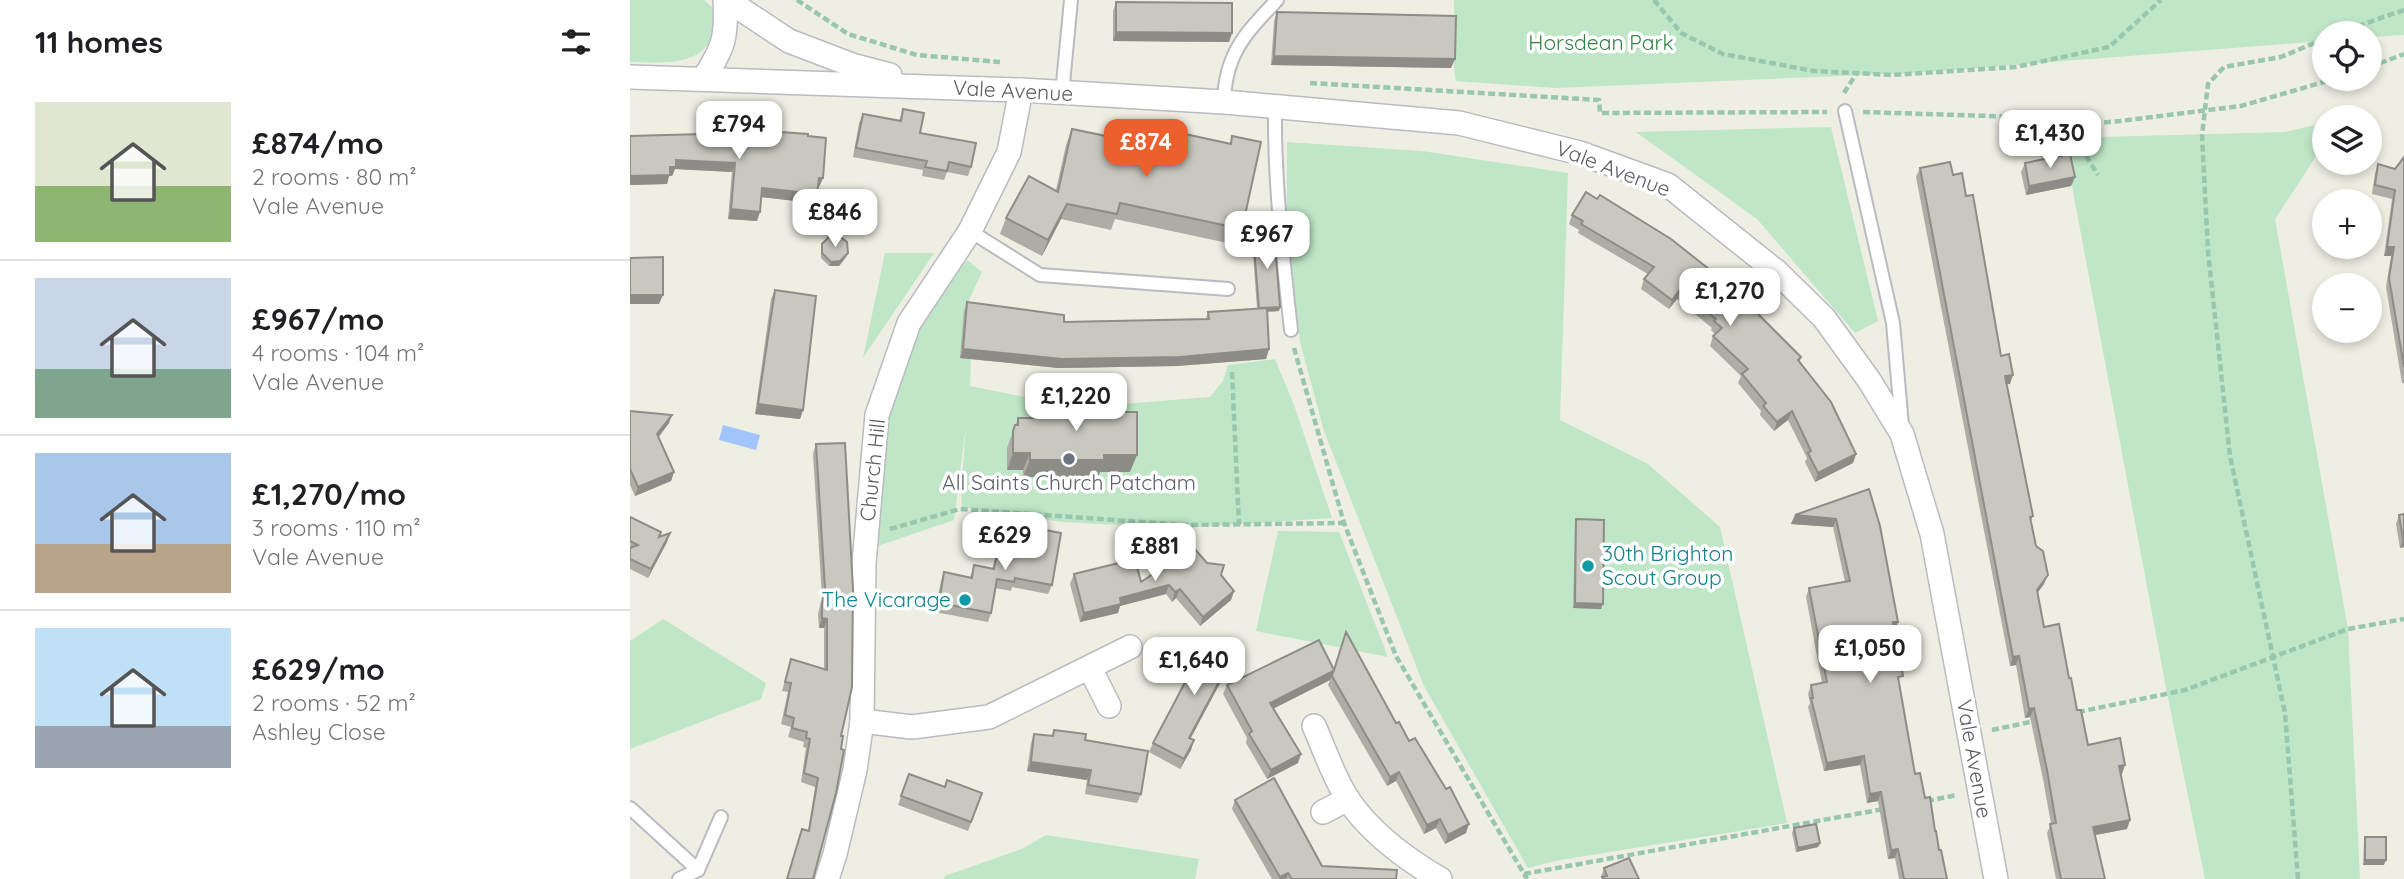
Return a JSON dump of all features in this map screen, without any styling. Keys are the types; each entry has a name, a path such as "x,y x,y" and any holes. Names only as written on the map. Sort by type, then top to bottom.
{"street":[{"name":"Vale Avenue","path":"704,78 721,52 726,29 726,0"},
{"name":"Vale Avenue","path":"726,0 789,41 852,65 933,86"},
{"name":"Vale Avenue","path":"630,77 1021,90 1224,102 1459,123 1580,153 1668,186 1777,272 1824,318 1869,380 1902,433 1932,534 1996,879"},
{"name":"Church Hill","path":"827,879 855,769 862,721 864,563 877,415 909,323 970,231 1009,152 1021,90"},
{"path":"862,721 912,727 989,717 1130,647"},
{"path":"1090,668 1109,706"},
{"path":"1314,726 1348,799 1369,826 1416,865 1440,879"},
{"path":"1323,812 1348,799"}],"lane":[{"path":"1062,94 1071,0"},
{"path":"1224,102 1225,78 1236,49 1277,0"},
{"path":"1275,107 1280,229 1291,330"},
{"path":"1845,111 1893,323 1902,433"},
{"path":"970,231 1040,275 1228,289"},
{"path":"630,808 698,870"},
{"path":"679,879 698,870 721,817"}],"path":[{"path":"797,0 848,34 917,55 1011,64"},
{"path":"1654,0 1681,33 1723,54 1814,71 1892,75 2016,67 2109,47 2161,0"},
{"path":"2372,21 2404,10"},
{"path":"2298,879 2285,713 2230,456 2208,251 2202,135 2208,84 2224,67 2281,58 2312,44"},
{"path":"2382,62 2404,54"},
{"path":"1845,111 1844,91 1856,73"},
{"path":"1307,82 1599,100 1600,113 1845,111 2098,123 2241,106 2312,85"},
{"path":"2064,120 2098,176"},
{"path":"1291,330 1344,523 1396,656 1525,876 1886,809"},
{"path":"1232,372 1239,525"},
{"path":"867,536 960,509 1185,524 1344,523"},
{"path":"1040,538 1041,516"},
{"path":"2076,713 2185,690 2348,629 2404,619"},
{"path":"1971,735 2036,721"},
{"path":"1926,801 1979,791"}],"green space":[{"path":"630,0 704,0 713,8 714,14 714,30 709,43 701,51 680,61 630,62"},
{"name":"Horsdean Park","path":"1454,0 2404,0 2404,35 2382,36 2382,21 2312,21 2312,42 1911,73 1555,88 1456,81"},
{"path":"2312,126 2312,162 2275,219 2348,629 2360,879 2205,879 2167,693 2063,138 2285,132"},
{"path":"1831,127 1878,321 1855,333 1757,219 1636,132"},
{"path":"1287,142 1422,151 1568,173 1560,420 1648,464 1720,527 1787,823 1555,861 1528,868 1424,686 1324,431 1300,342 1287,219"},
{"path":"885,253 934,253 863,358"},
{"path":"967,260 982,272 964,311 971,359 970,386 1024,397 1123,404 1210,397 1223,381 1228,365 1275,359 1294,405 1332,518 1179,528 1062,522 962,507 966,425 954,520 872,548 878,483 896,391 919,332 939,297"},
{"path":"1278,531 1339,532 1388,657 1256,631"},
{"path":"663,619 766,683 761,699 630,749 630,641"},
{"path":"1046,835 1199,859 1195,879 944,879 945,876 1024,848"}],"water":[{"path":"723,425 760,435 756,450 719,440"}],"building":[{"path":"1116,2 1232,3 1232,33 1116,32"},
{"path":"1277,12 1456,16 1455,59 1274,56"},
{"path":"903,109 924,113 920,133 976,143 971,167 949,162 947,171 925,167 927,161 856,148 863,114 901,121"},
{"path":"1139,124 1231,144 1232,136 1261,142 1242,229 1120,203 1117,214 1067,204 1048,240 1006,218 1029,176 1058,192 1072,129 1135,142"},
{"path":"766,131 826,138 823,178 819,178 817,194 762,188 760,212 731,209 735,163 676,160 676,167 670,167 670,175 630,176 630,136 703,134 748,137 748,134 766,135"},
{"path":"2070,154 2075,177 2029,186 2025,163"},
{"path":"2404,157 2404,367 2389,278 2394,247 2387,247 2395,190 2375,185 2376,175 2382,175 2382,165 2395,169"},
{"path":"1950,162 1953,175 1962,173 1966,196 1973,195 2001,356 2009,354 2013,375 2005,376 2033,516 2030,517 2036,546 2043,551 2048,575 2037,590 2044,627 2059,624 2069,678 2077,710 2081,710 2088,745 2120,738 2125,765 2119,766 2130,820 2093,827 2105,879 2061,879 2050,824 2056,823 2034,708 2029,709 2019,656 2013,657 1920,168"},
{"path":"1586,192 1597,199 1600,195 1671,239 1729,285 1801,357 1798,360 1831,402 1856,454 1818,473 1792,411 1777,422 1763,406 1766,403 1742,374 1748,369 1713,336 1722,328 1714,321 1716,319 1680,290 1672,300 1644,279 1654,267 1581,224 1583,221 1572,215"},
{"path":"1274,233 1280,307 1259,308 1253,235"},
{"path":"830,236 839,236 847,242 848,253 840,261 831,262 822,253 822,244"},
{"path":"663,257 663,295 630,295 630,258"},
{"path":"775,290 816,296 803,410 758,404"},
{"path":"967,302 1064,315 1064,322 1209,319 1208,312 1267,308 1269,349 1180,357 1062,359 963,349"},
{"name":"All Saints Church Patcham","path":"1034,406 1109,406 1109,412 1137,412 1137,455 1104,455 1104,460 1030,460 1030,453 1013,453 1013,431 1015,425 1018,425 1018,418 1034,418"},
{"path":"630,411 672,415 657,434 674,472 638,487 630,469"},
{"path":"845,443 853,589 852,687 841,736 841,749 844,750 836,793 813,879 787,879 802,829 809,831 818,778 804,773 810,739 806,738 807,732 792,728 794,718 785,715 791,683 785,682 791,659 827,670 827,619 822,618 825,588 816,444"},
{"path":"1869,489 1880,526 1898,622 1893,622 1903,676 1898,677 1915,774 1920,773 1925,798 1930,797 1947,879 1904,879 1898,849 1891,850 1881,792 1870,794 1864,756 1827,763 1811,698 1811,685 1827,682 1809,588 1850,581 1836,519 1795,515"},
{"path":"2404,514 2404,539 2403,539 2399,515"},
{"path":"630,517 661,532 659,537 670,533 651,569 630,559 630,548 638,545 630,541"},
{"name":"30th Brighton Scout Group","path":"1576,519 1604,520 1603,604 1575,603"},
{"path":"1024,526 1061,533 1052,585 1015,578 1014,582 997,579 991,613 939,603 944,572 972,578 974,565 994,569 997,553 1018,557"},
{"path":"1193,547 1207,563 1224,565 1221,575 1234,591 1203,617 1180,589 1175,592 1169,585 1120,598 1121,604 1084,613 1074,574 1135,559 1141,582"},
{"path":"1346,632 1396,723 1399,722 1409,741 1415,738 1446,789 1450,787 1469,824 1448,835 1440,819 1427,825 1399,772 1390,777 1332,676 1333,671 1270,703 1301,754 1271,770 1249,734 1252,731 1227,685 1319,640 1334,670"},
{"path":"1197,640 1233,648 1229,663 1189,738 1194,740 1184,759 1153,743 1189,675"},
{"path":"1054,730 1086,734 1085,740 1148,751 1141,794 1088,785 1091,770 1031,762 1034,734 1053,736"},
{"path":"909,774 945,787 947,780 982,793 971,822 901,796"},
{"path":"1274,778 1322,866 1397,870 1396,879 1292,879 1288,873 1280,877 1235,800"},
{"path":"1816,824 1820,843 1798,848 1794,828"},
{"path":"2365,837 2386,837 2386,860 2365,860"},
{"path":"1629,858 1639,879 1603,879 1602,877 1607,876 1604,868"}],"place":[{"name":"All Saints Church Patcham","path":"1069,459"},
{"name":"30th Brighton Scout Group","path":"1588,566"},
{"name":"The Vicarage","path":"965,600"}]}
